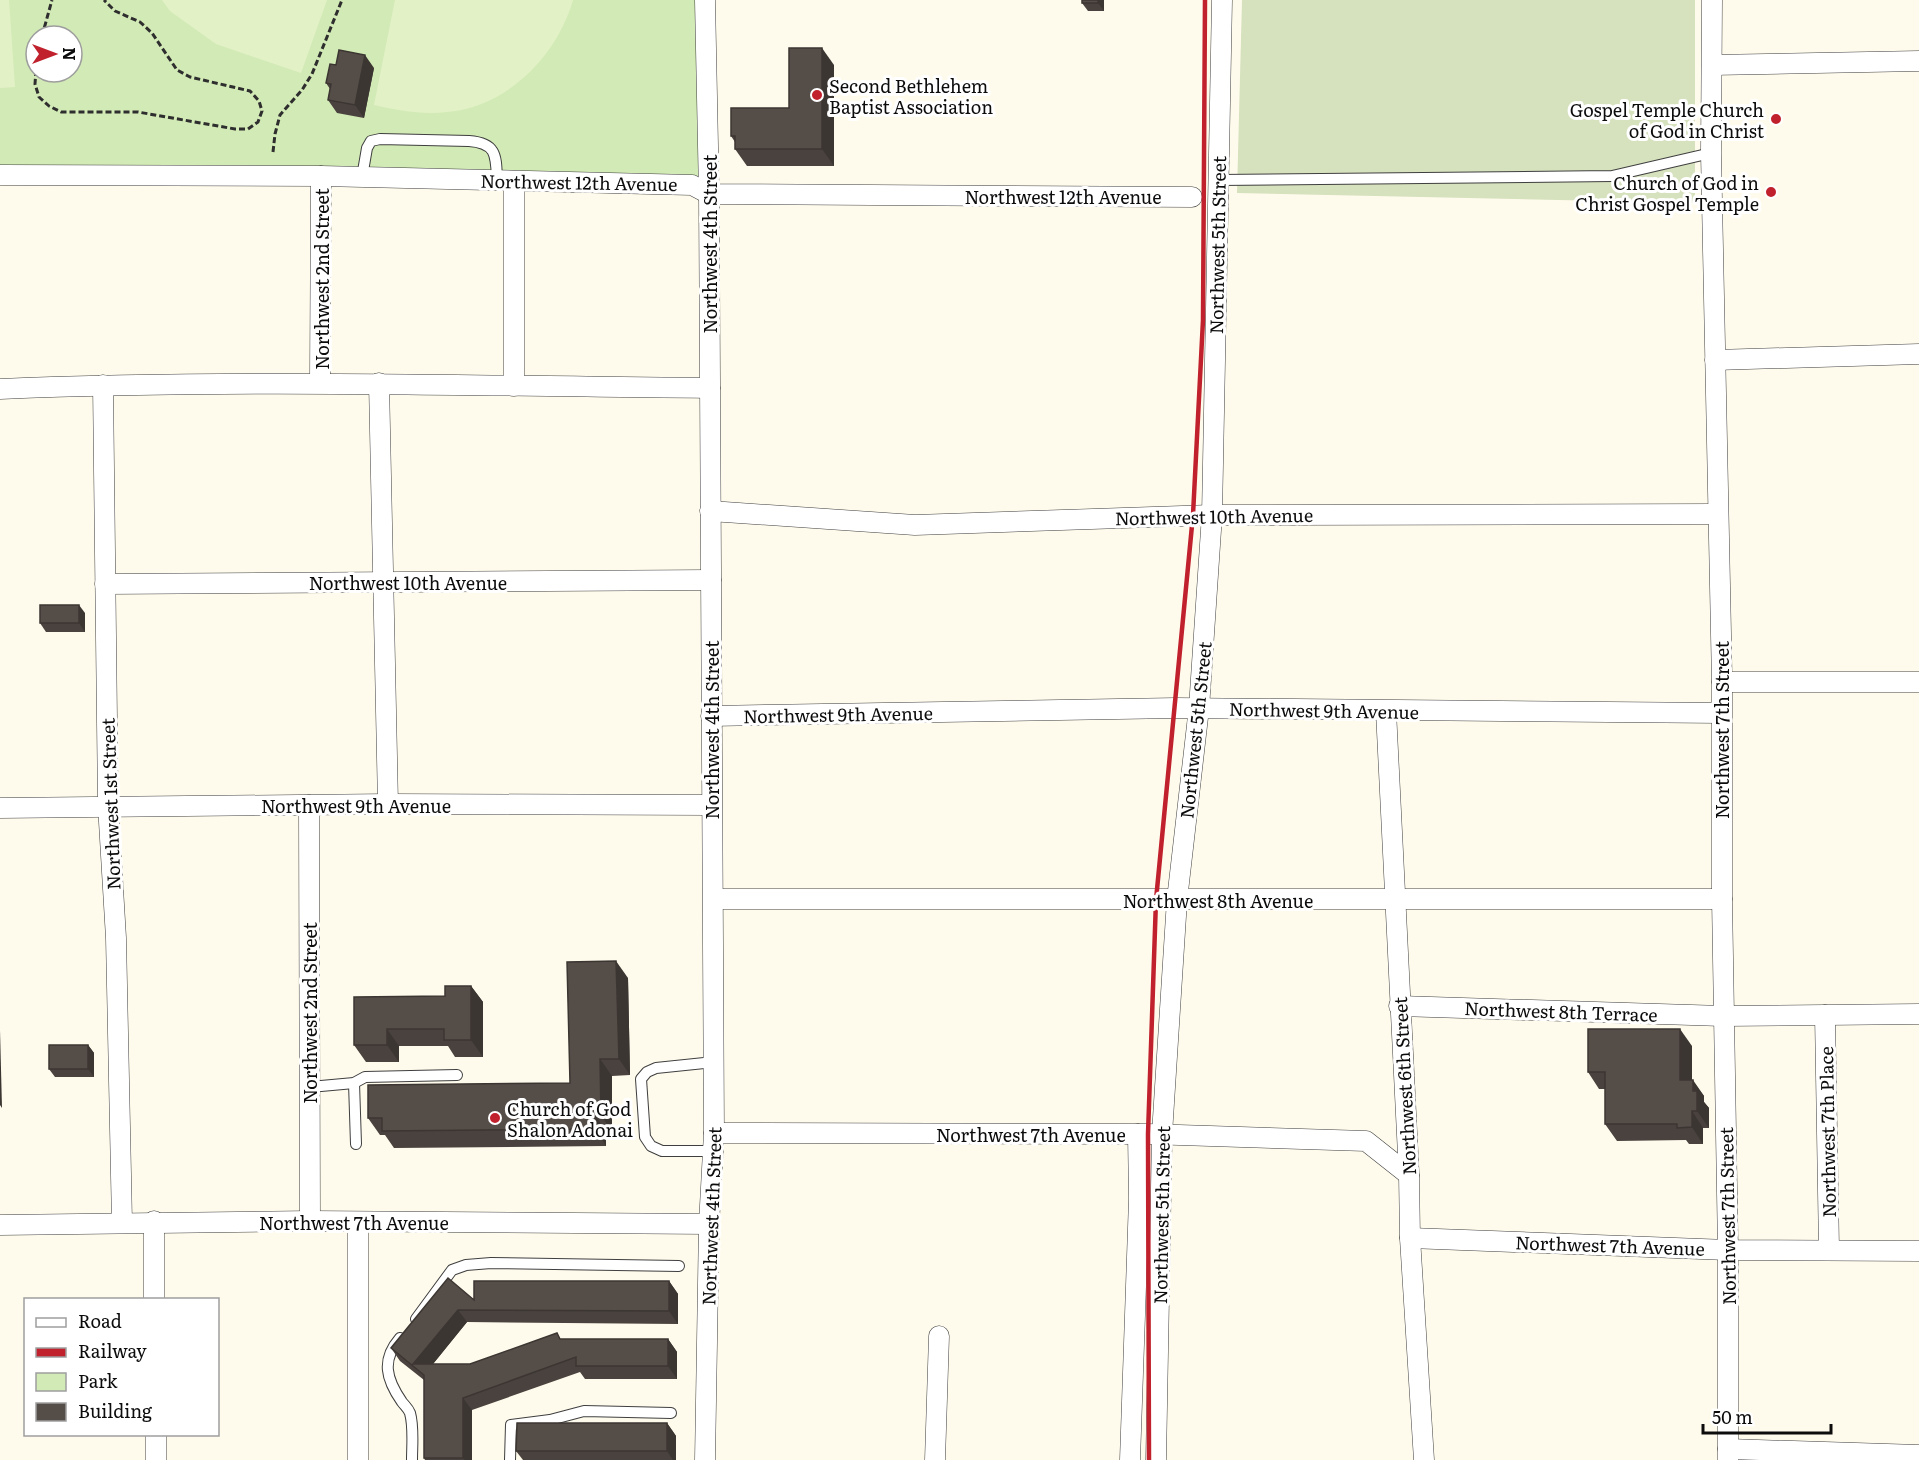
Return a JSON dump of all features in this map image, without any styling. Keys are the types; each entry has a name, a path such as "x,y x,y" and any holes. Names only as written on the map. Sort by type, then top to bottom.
{"street":[{"name":"Northwest 4th Street","path":"705,0 709,194 711,805 714,899 714,1142 709,1224 705,1460"},
{"name":"Northwest 5th Street","path":"1156,1460 1162,1134 1177,900 1199,708 1212,515 1222,0"},
{"name":"Northwest 7th Street","path":"1712,0 1711,153 1722,682 1728,1454"},
{"path":"1712,65 1919,61"},
{"name":"Northwest 12th Avenue","path":"0,175 321,176 692,185 709,194 1192,197"},
{"name":"Northwest 2nd Street","path":"320,382 321,176"},
{"path":"505,181 514,386"},
{"path":"1715,360 1919,354"},
{"path":"0,389 320,382 710,388"},
{"path":"379,383 388,804"},
{"name":"Northwest 1st Street","path":"103,385 108,805 116,939 122,1222"},
{"name":"Northwest 10th Avenue","path":"710,511 915,525 1212,515 1718,514"},
{"name":"Northwest 10th Avenue","path":"105,584 711,580"},
{"path":"1722,682 1919,682"},
{"name":"Northwest 9th Avenue","path":"711,716 1199,708 1721,713"},
{"name":"Northwest 6th Street","path":"1386,711 1409,1175 1410,1238 1424,1460"},
{"name":"Northwest 9th Avenue","path":"0,808 108,805 711,805"},
{"name":"Northwest 2nd Street","path":"309,805 310,1221"},
{"name":"Northwest 8th Avenue","path":"714,899 1722,899"},
{"name":"Northwest 8th Terrace","path":"1400,1006 1723,1016"},
{"path":"1723,1016 1919,1014"},
{"name":"Northwest 7th Place","path":"1825,1015 1829,1249"},
{"name":"Northwest 5th Street","path":"1130,1460 1137,1270 1138,1134"},
{"name":"Northwest 7th Avenue","path":"714,1142 1138,1134 1366,1141 1409,1175"},
{"path":"154,1221 154,1298"},
{"name":"Northwest 7th Avenue","path":"0,1224 154,1221 709,1224"},
{"path":"358,1222 358,1460"},
{"name":"Northwest 7th Avenue","path":"1410,1238 1728,1250 1919,1251"},
{"path":"935,1460 939,1336"},
{"path":"156,1436 156,1460"},
{"path":"1728,1454 1919,1455"}],"lane":[{"path":"362,177 367,148 371,141 380,139 447,140 484,142 490,147 505,181"},
{"path":"1219,180 1612,176 1711,153"},
{"path":"714,1062 656,1068 647,1072 642,1079 645,1137 651,1146 662,1151 714,1142"},
{"path":"310,1087 354,1083 365,1077 457,1075"},
{"path":"354,1083 356,1144"},
{"path":"412,1460 412,1421 409,1410 389,1378 388,1355 452,1270 466,1265 491,1263 679,1266"},
{"path":"510,1460 511,1425 550,1420 584,1411 672,1413"}],"path":[{"path":"45,24 52,0"},
{"path":"35,84 39,97 49,106 61,112 138,112 235,129 249,129 258,122 261,111 259,101 250,91 190,77 177,70 152,33 140,22 115,11 104,0"},
{"path":"273,152 280,115 302,90 312,74 342,0"}],"green space":[{"path":"0,0 695,0 699,178 0,166"},
{"path":"0,0 9,0 15,87 0,88"},
{"path":"162,0 327,0 301,73 216,44 170,11"},
{"path":"395,0 573,0 565,21 542,59 509,89 469,108 428,113 374,105"},
{"path":"1242,0 1695,0 1695,203 1237,193"}],"building":[{"path":"1082,0 1098,0 1098,3 1082,3"},
{"path":"789,48 822,48 822,149 735,149 735,136 731,136 731,108 789,108"},
{"path":"339,50 365,55 355,105 328,100 331,84 326,83 330,64 336,65"},
{"path":"40,605 79,605 79,623 40,623"},
{"path":"616,961 619,1059 600,1059 601,1115 595,1115 595,1129 382,1131 382,1118 368,1118 368,1085 570,1083 567,962"},
{"path":"445,986 471,986 471,1040 444,1040 444,1029 387,1029 387,1045 354,1045 354,997 445,996"},
{"path":"1588,1029 1680,1029 1680,1080 1693,1080 1693,1091 1697,1091 1697,1111 1692,1111 1692,1127 1677,1128 1677,1124 1605,1124 1605,1072 1588,1072"},
{"path":"49,1045 88,1045 88,1069 49,1069"},
{"path":"448,1278 474,1300 474,1281 669,1281 669,1311 458,1310 413,1364 470,1364 557,1333 560,1339 668,1339 668,1366 576,1366 576,1357 463,1398 463,1458 424,1458 424,1375 391,1348"},
{"path":"517,1423 667,1423 667,1451 516,1451"}],"railway":[{"path":"1149,1460 1148,1134 1156,900 1193,515 1203,320 1205,0"}],"place":[{"name":"Second Bethlehem Baptist Association","path":"817,95"},
{"name":"Gospel Temple Church of God in Christ","path":"1776,119"},
{"name":"Church of God in Christ Gospel Temple","path":"1771,192"},
{"name":"Church of God Shalon Adonai","path":"495,1118"}]}
